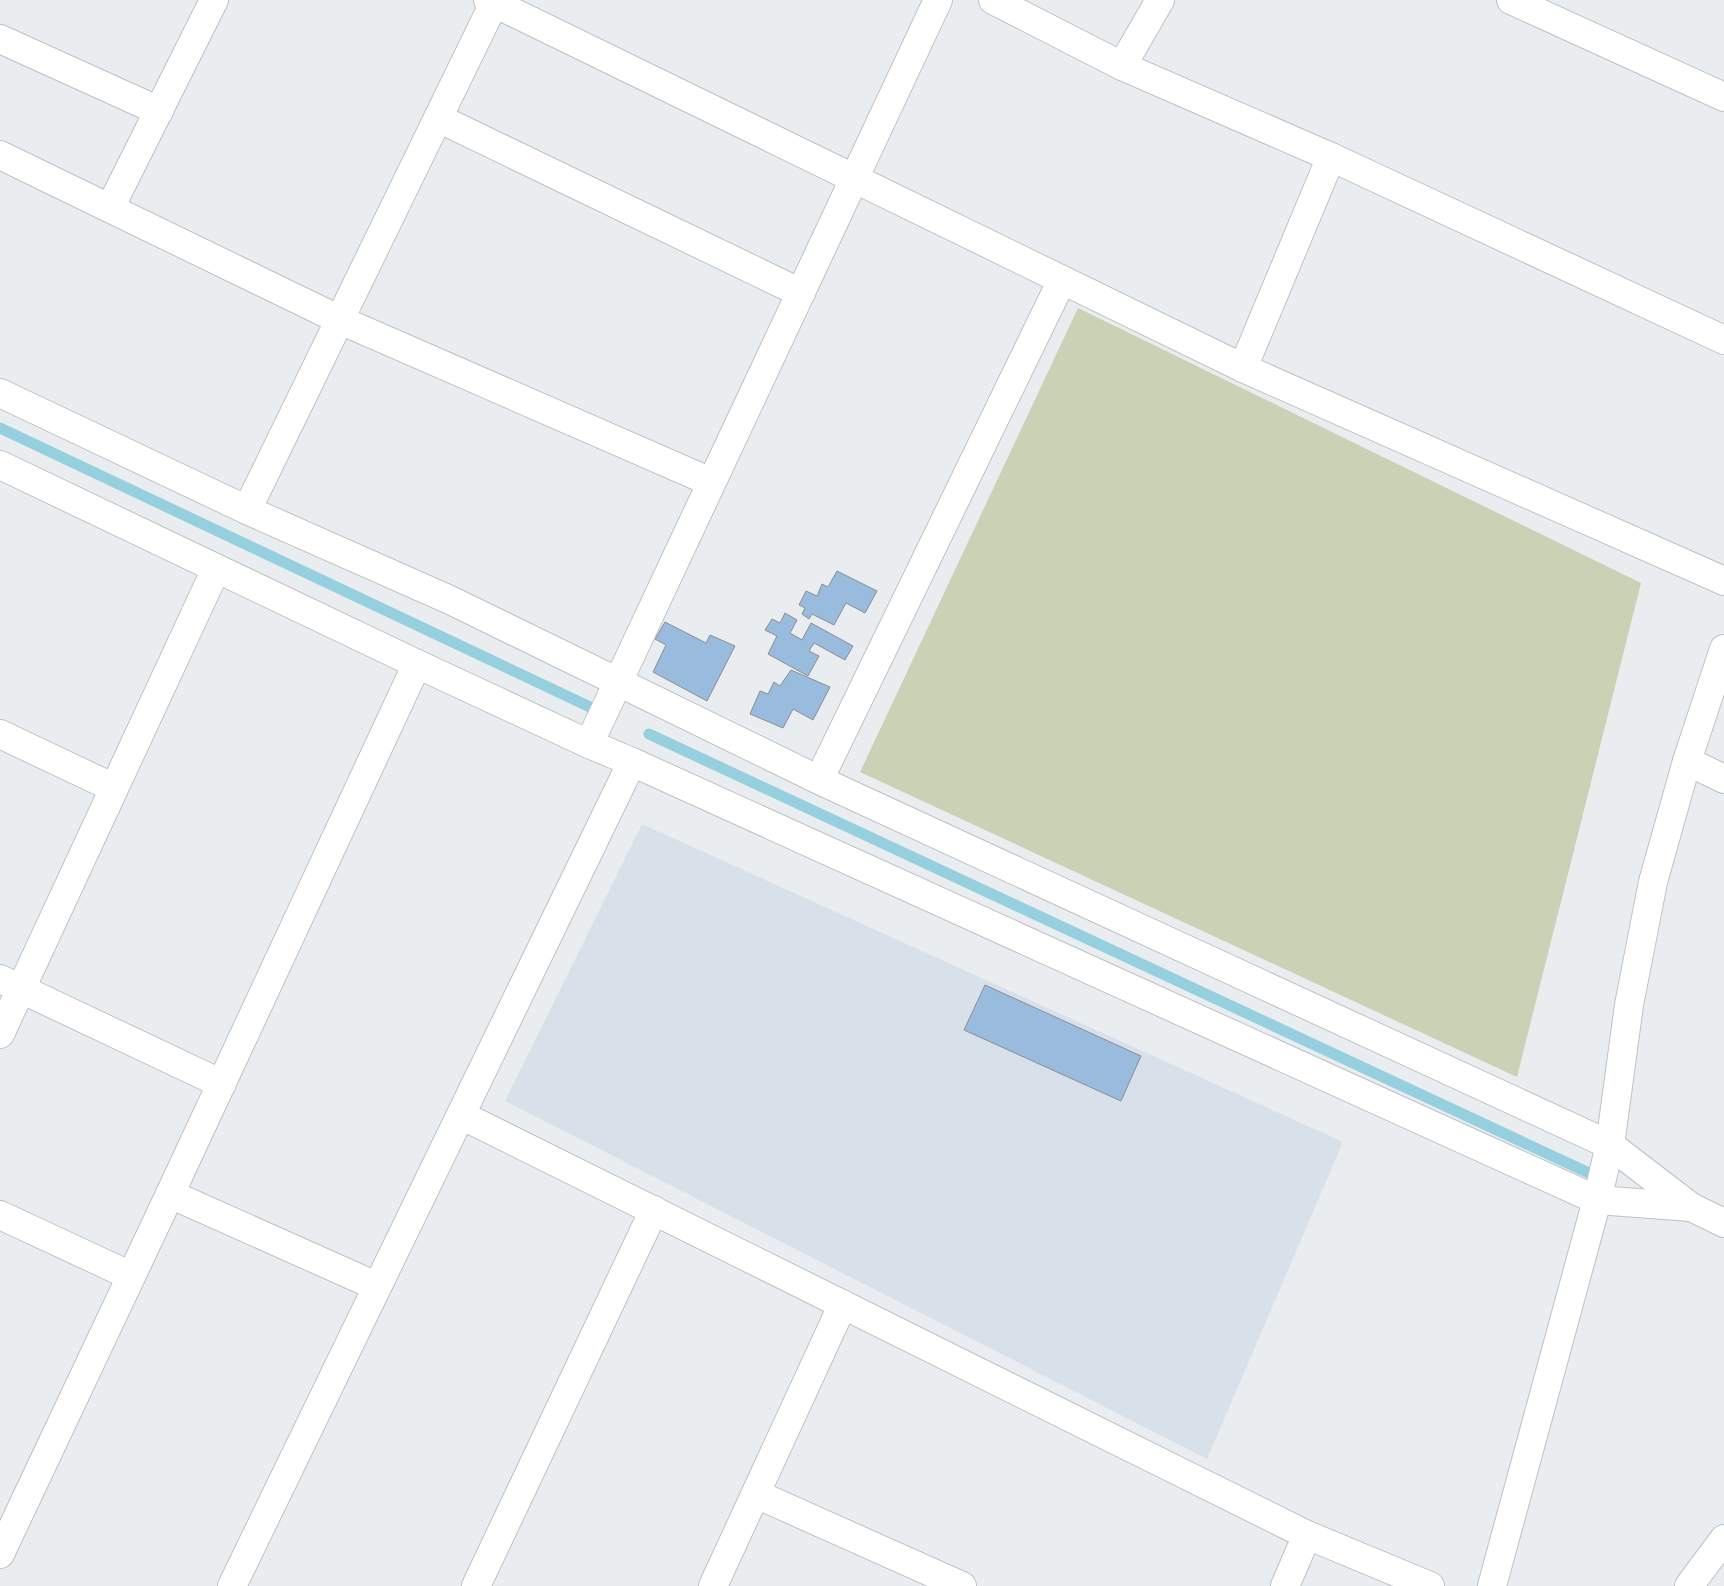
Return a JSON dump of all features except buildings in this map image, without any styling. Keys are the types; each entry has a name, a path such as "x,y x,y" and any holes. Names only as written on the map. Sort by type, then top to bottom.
{"street":[{"path":"110,208 214,0"},
{"path":"589,744 938,0"},
{"path":"993,0 1122,66 1331,157 1724,340"},
{"path":"1122,66 1160,0"},
{"path":"1511,0 1724,97"},
{"path":"247,510 438,118 491,2 1243,368 1724,581"},
{"path":"0,39 159,111"},
{"path":"438,118 801,293"},
{"path":"0,155 340,320 711,482"},
{"path":"1243,368 1331,157"},
{"path":"820,780 1062,280"},
{"path":"0,393 247,510 450,600 820,780 1610,1145 1691,1207 1724,1223"},
{"path":"0,464 417,664 589,744 1597,1200 1691,1207"},
{"path":"0,1034 10,984 114,788 216,568"},
{"path":"1492,1586 1597,1200 1610,1145 1629,1005 1653,882 1687,761 1724,649"},
{"path":"0,1554 222,1084 417,664"},
{"path":"0,734 114,788"},
{"path":"1687,761 1724,780"},
{"path":"232,1586 632,762"},
{"path":"10,984 222,1084"},
{"path":"461,1115 1307,1535 1430,1586"},
{"path":"170,1194 376,1286"},
{"path":"476,1586 654,1210"},
{"path":"0,1215 131,1276"},
{"path":"713,1586 843,1304"},
{"path":"756,1494 962,1586"},
{"path":"1284,1586 1307,1535"},
{"path":"1690,1586 1724,1539"}],"shaded area":[{"path":"642,824 1343,1142 1207,1459 505,1101"}],"green space":[{"path":"1078,308 1641,583 1517,1077 860,772"}],"waterway":[{"path":"0,428 590,707"},
{"path":"649,734 1591,1174"}]}
